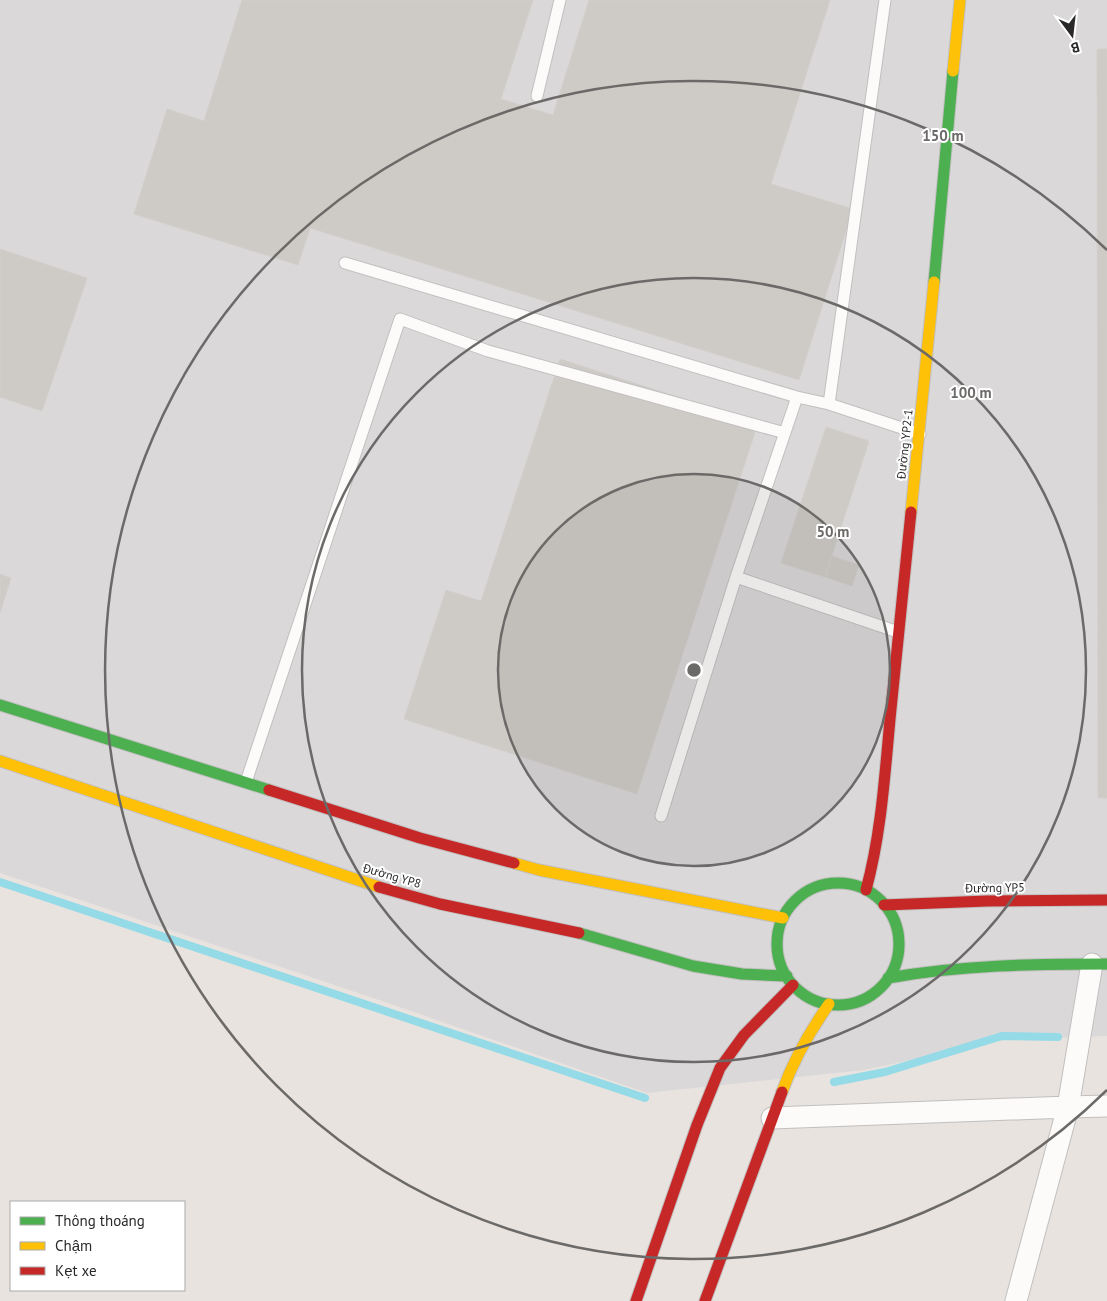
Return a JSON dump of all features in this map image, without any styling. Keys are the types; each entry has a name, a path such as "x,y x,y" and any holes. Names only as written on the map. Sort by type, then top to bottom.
{"main road":[{"name":"Đường YP2-1","path":"866,890 880,832 898,632 920,434 960,0"},
{"path":"0,705 420,838 539,870 783,918"},
{"name":"Đường YP8","path":"0,761 376,886 440,904 587,936 693,966 790,981"},
{"path":"837,883 866,890 884,905 895,923 899,948 894,967 888,978 876,991 859,1001 838,1005 829,1004 805,996 790,981 778,957 777,944 783,918 800,897 817,887 837,883"},
{"name":"Đường YP5","path":"884,905 987,901 1107,900"},
{"path":"888,978 966,966 1099,964"},
{"path":"636,1301 694,1134 720,1068 744,1035 775,1002 790,981"},
{"path":"705,1301 795,1059 813,1027 829,1004"}],"street":[{"path":"1016,1301 1068,1106 1099,964"},
{"path":"772,1118 1107,1106"}],"lane":[{"path":"537,96 560,0"},
{"path":"830,404 885,0"},
{"path":"345,263 797,398 830,404 920,434"},
{"path":"245,784 400,319 488,352 785,433"},
{"path":"660,816 736,577 797,398"},
{"path":"736,577 898,632"}],"shaded area":[{"path":"0,0 1107,0 1107,1036 1005,1040 864,1070 647,1093 382,1001 0,873"}],"building":[{"path":"242,0 533,0 501,99 553,115 589,0 830,0 771,184 853,209 799,380 310,228 298,265 134,214 167,109 204,121"},
{"path":"1097,49 1107,49 1107,798 1098,798"},
{"path":"0,249 87,278 42,411 0,397"},
{"path":"560,359 758,423 637,794 404,719 446,590 481,601"},
{"path":"826,427 869,441 825,577 781,563"},
{"path":"832,556 859,565 852,586 825,577"},
{"path":"0,574 11,578 0,613"}],"waterway":[{"path":"0,882 645,1098"},
{"path":"834,1082 885,1072 1002,1036 1058,1037"}],"traffic: fast":[{"path":"934,282 953,71"},
{"path":"0,705 269,790"},
{"path":"838,883 850,884 861,888 881,901 894,921 898,932 899,944 898,956 894,967 881,987 861,1000 850,1004 838,1005 826,1004 815,1000 795,987 782,967 778,956 777,944 778,932 782,921 795,901 815,888 826,884 838,883"},
{"path":"579,933 693,966 742,974 787,976"},
{"path":"888,978 970,968 1107,964"}],"traffic: slow":[{"path":"953,71 960,0"},
{"path":"911,512 934,282"},
{"path":"0,761 379,887"},
{"path":"514,863 539,870 783,918"},
{"path":"782,1092 802,1046 829,1004"}],"traffic: jam":[{"path":"866,890 876,845 882,800 911,512"},
{"path":"269,790 420,838 514,863"},
{"path":"379,887 440,904 579,933"},
{"path":"884,905 987,901 1107,900"},
{"path":"636,1301 697,1125 720,1068 744,1035 793,985"},
{"path":"705,1301 782,1092"}]}
